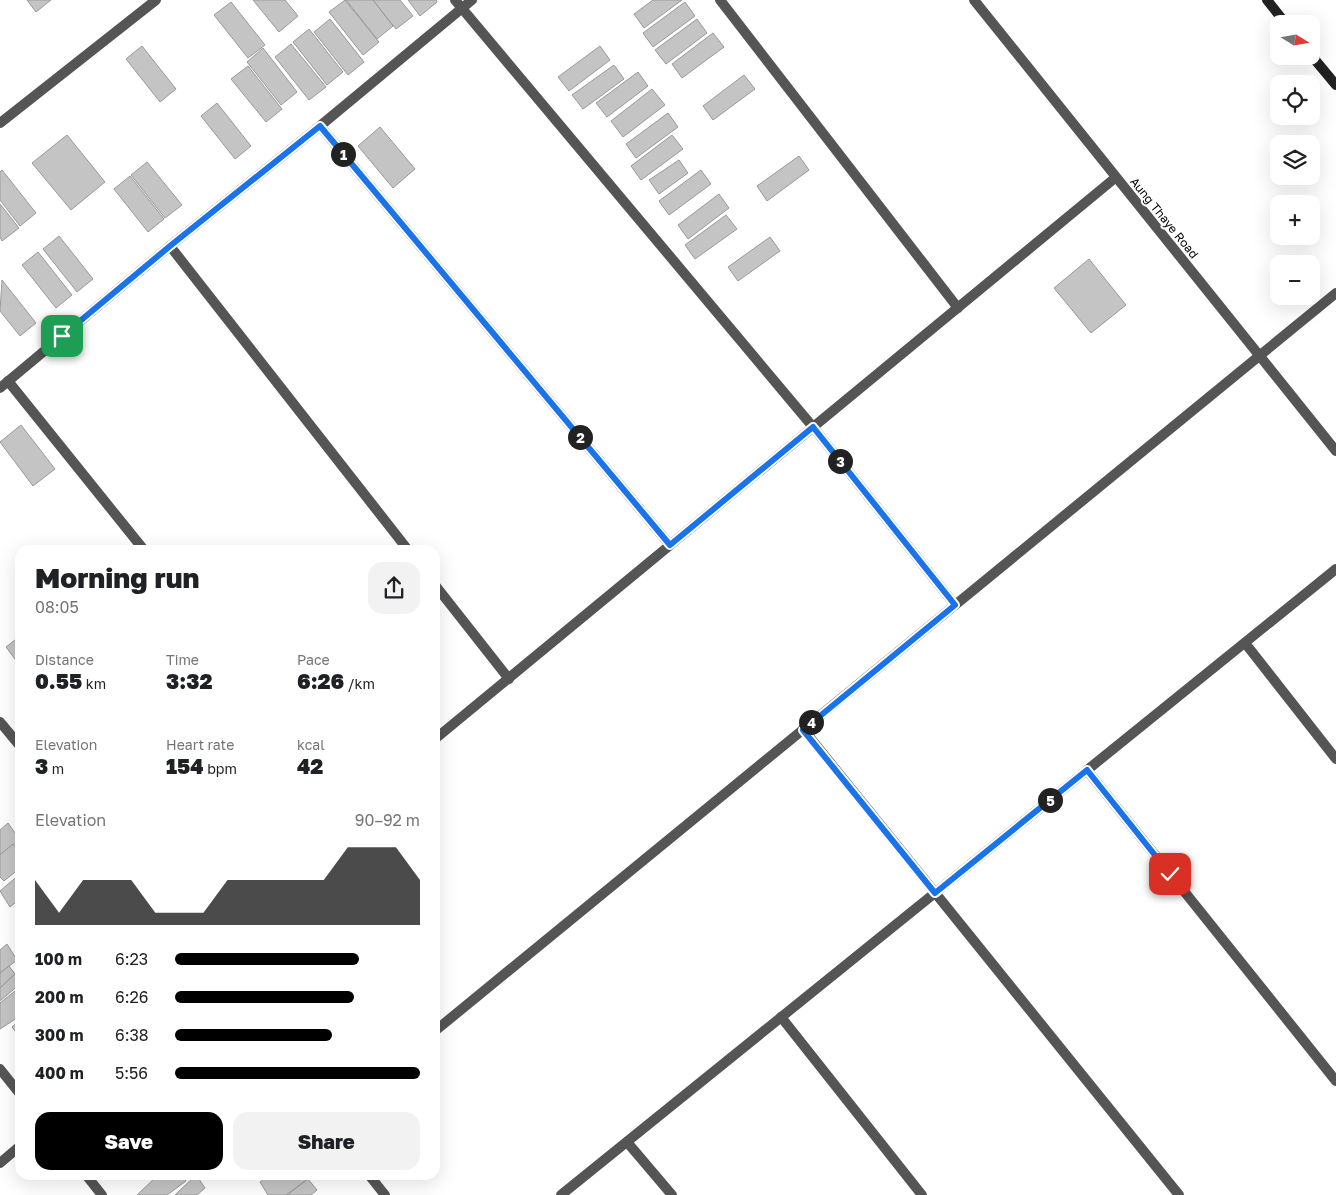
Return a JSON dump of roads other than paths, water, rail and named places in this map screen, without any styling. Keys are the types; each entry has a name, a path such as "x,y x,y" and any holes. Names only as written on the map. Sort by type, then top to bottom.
{"street":[{"path":"0,123 156,0"},
{"path":"455,0 813,427 955,605"},
{"path":"140,545 4,385 170,246 320,126 472,0"},
{"path":"720,0 958,308"},
{"name":"Aung Thaye Road","path":"974,0 1336,451"},
{"path":"1267,0 1279,15"},
{"path":"1320,65 1336,85"},
{"path":"320,126 670,545"},
{"path":"440,736 1115,178"},
{"path":"170,246 404,545"},
{"path":"440,1027 1336,293"},
{"path":"561,1195 1336,569"},
{"path":"440,591 508,679"},
{"path":"1245,643 1336,759"},
{"path":"0,722 15,740"},
{"path":"803,730 1179,1195"},
{"path":"1087,770 1336,1081"},
{"path":"781,1017 922,1195"},
{"path":"0,1069 15,1088"},
{"path":"627,1142 672,1195"},
{"path":"0,1163 15,1150"},
{"path":"90,1180 102,1195"},
{"path":"373,1180 385,1195"}]}
